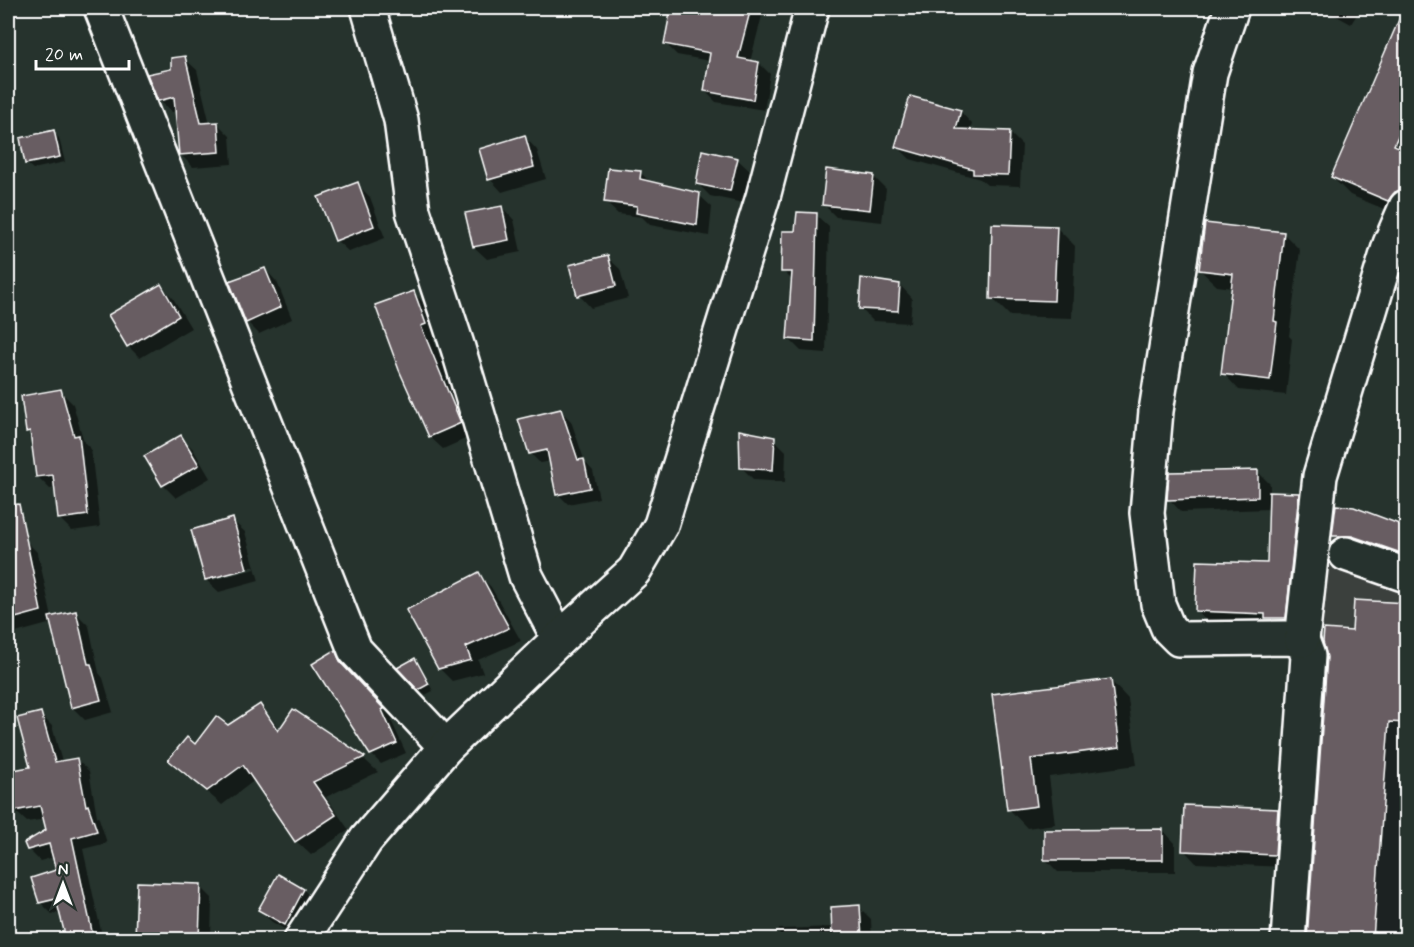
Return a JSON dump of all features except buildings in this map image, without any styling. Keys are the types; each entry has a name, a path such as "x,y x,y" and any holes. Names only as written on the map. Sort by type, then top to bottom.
{"street":[{"path":"101,8 356,650 446,747"},
{"path":"368,8 401,120 413,211 458,348 526,576 559,639"},
{"path":"301,939 366,840 446,747 634,571 661,525 763,197 812,8"},
{"path":"1232,8 1210,73 1156,411 1147,513 1158,604 1168,628 1179,639 1286,638 1302,640"},
{"path":"1288,939 1308,656 1302,640 1320,476 1390,244 1407,207"},
{"path":"1346,554 1407,575"}],"shaded area":[{"path":"1327,500 1406,526 1406,939 1296,940"}]}
